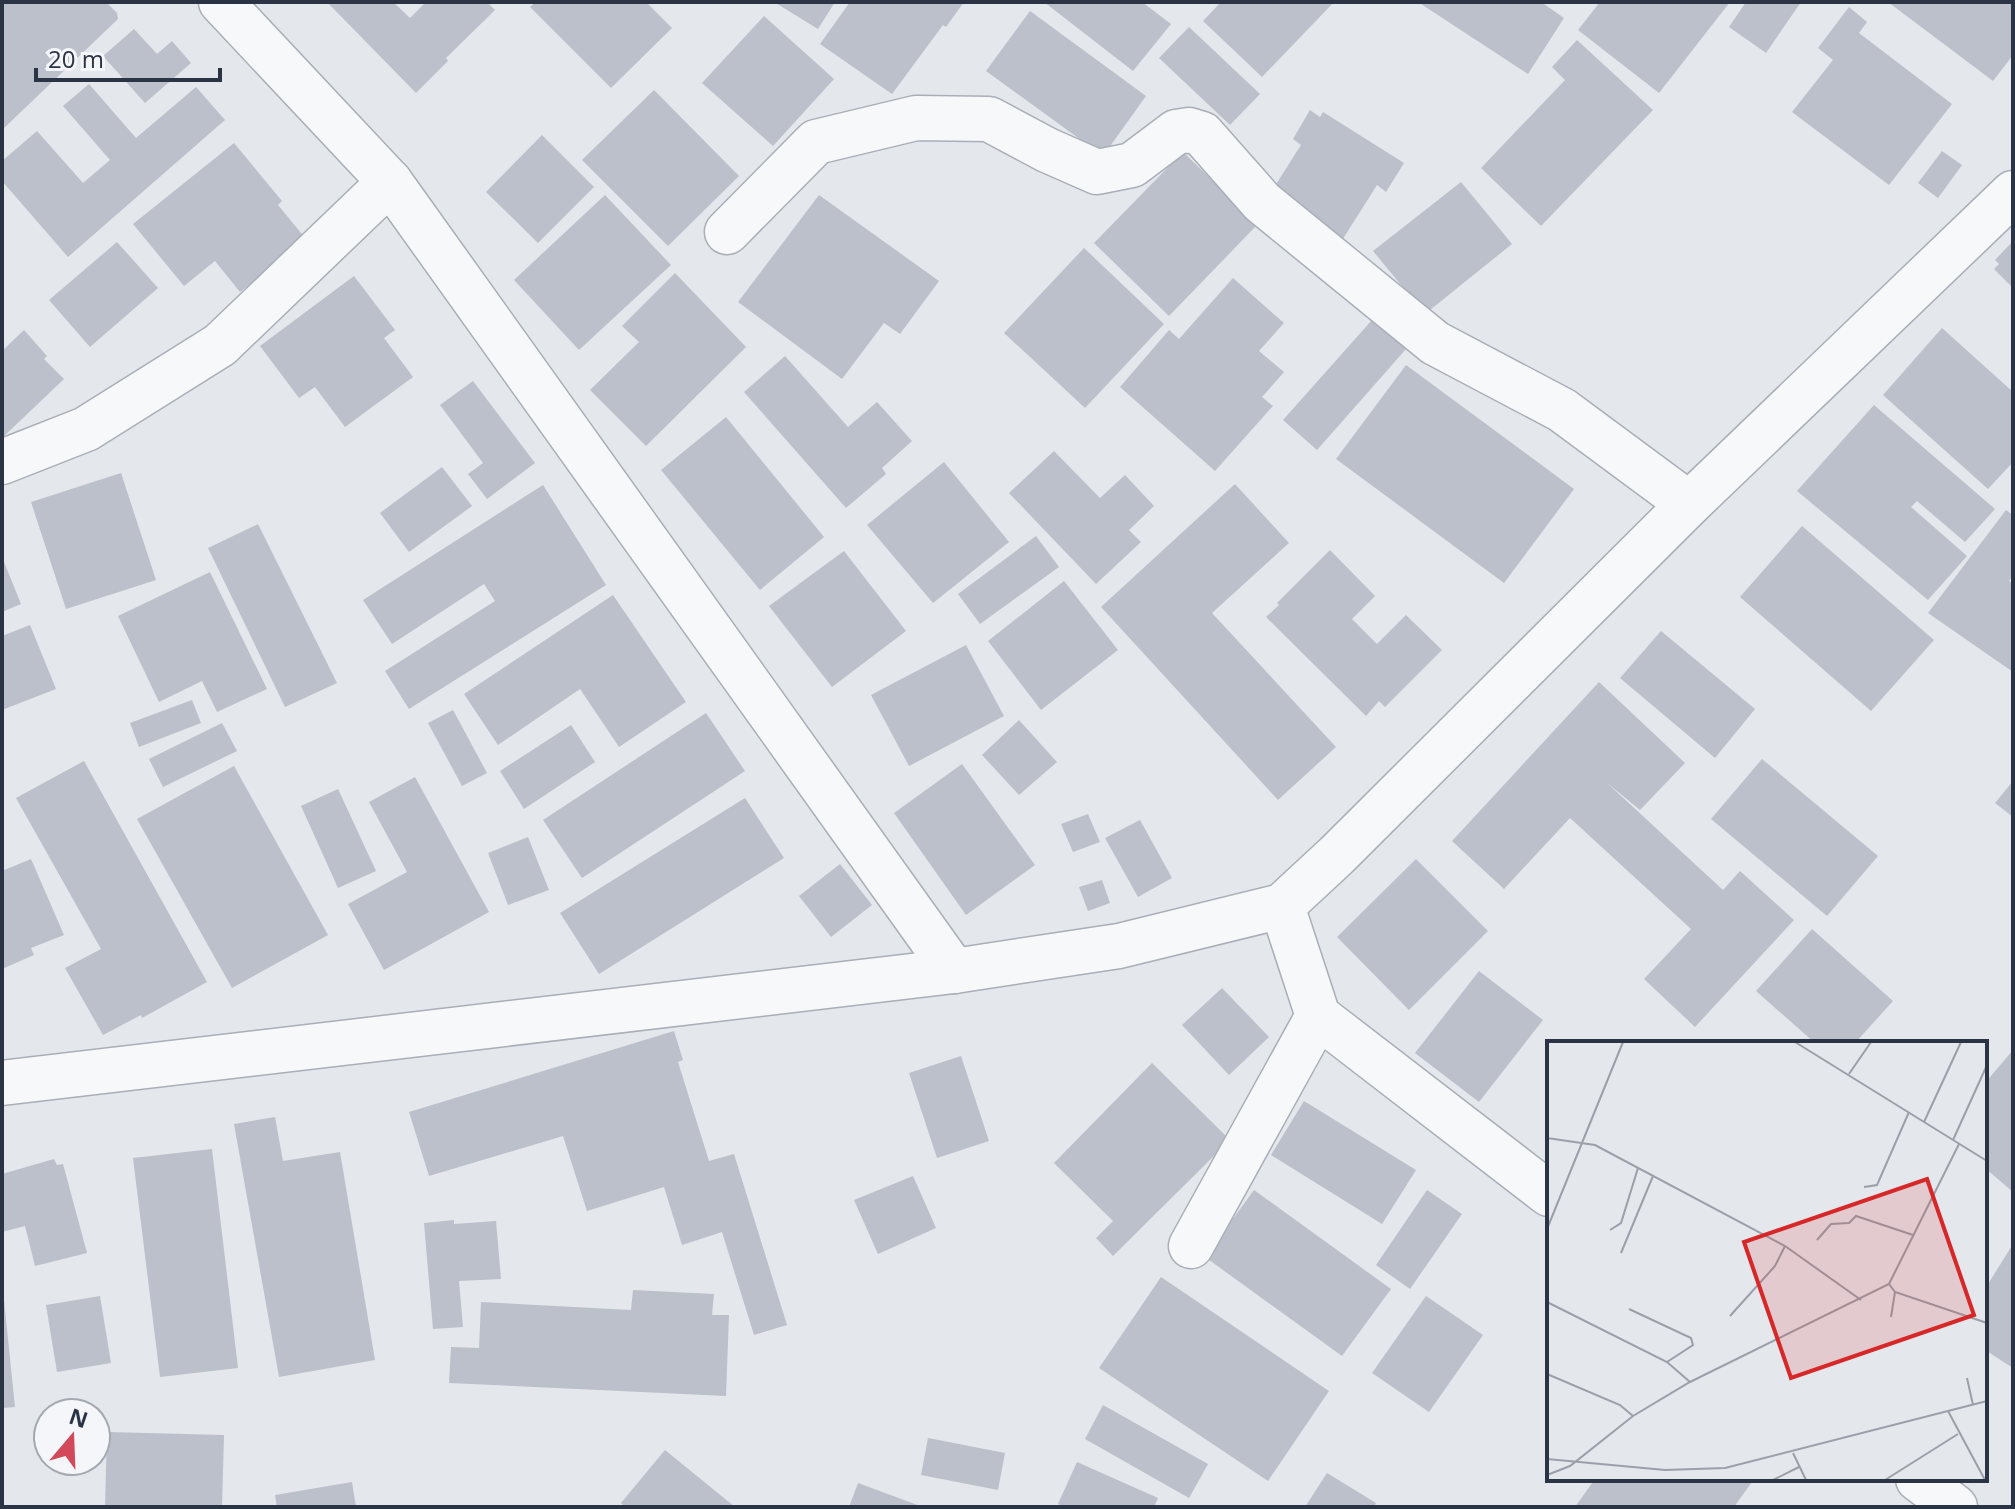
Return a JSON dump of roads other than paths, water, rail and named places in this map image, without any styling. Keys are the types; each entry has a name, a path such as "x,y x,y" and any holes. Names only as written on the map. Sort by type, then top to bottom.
{"street":[{"path":"221,2 390,182 954,971"},
{"path":"727,232 816,142 916,118 989,119 1097,172 1132,165 1176,132 1189,130 1202,134 1262,202 1435,343 1562,410 1689,504"},
{"path":"2,462 86,429 220,345 390,182"},
{"path":"2,1083 954,971 1119,946 1282,906 1386,807 1689,504 2013,193"},
{"path":"1282,906 1318,1016 1547,1192"},
{"path":"1191,1246 1318,1016"},
{"path":"1921,1481 1955,1507"}]}
